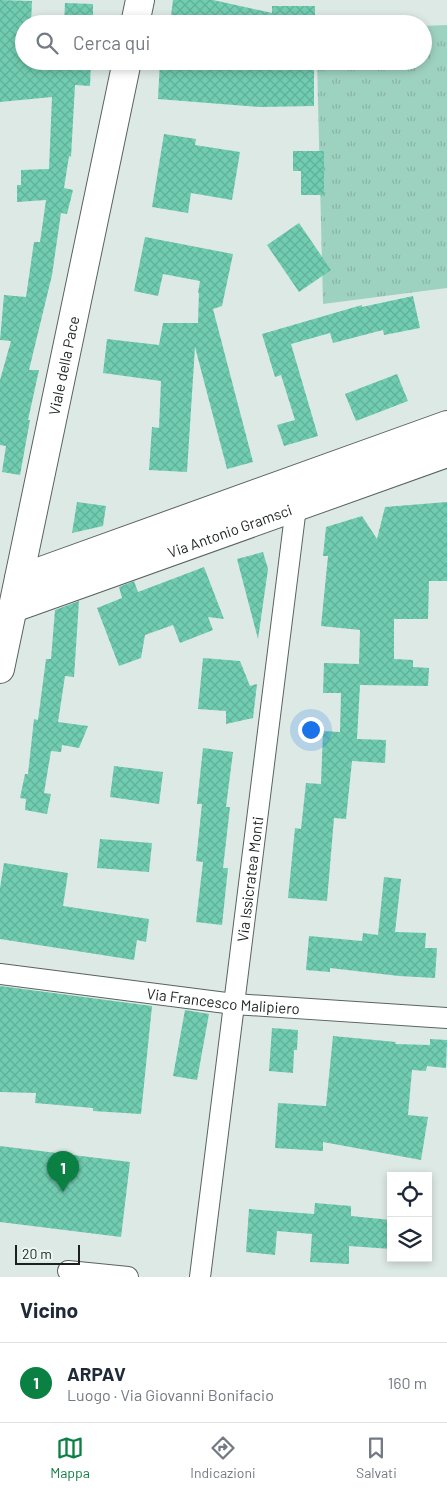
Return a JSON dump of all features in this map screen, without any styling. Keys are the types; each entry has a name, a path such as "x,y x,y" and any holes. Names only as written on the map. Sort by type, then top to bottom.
{"street":[{"path":"137,15 140,0"},
{"name":"Viale della Pace","path":"0,670 6,597 125,70"},
{"name":"Via Antonio Gramsci","path":"6,597 292,495 447,425"},
{"name":"Via Antonio Gramsci","path":"292,495 447,454"},
{"name":"Via Issicratea Monti","path":"200,1277 234,1004 292,495"},
{"name":"Via Francesco Malipiero","path":"0,974 234,1004 447,1018"},
{"path":"68,1271 128,1277"}],"green space":[{"path":"447,25 447,288 323,304 317,70 432,70 432,26"}],"building":[{"path":"0,0 32,1 31,15 15,15 15,70 91,70 90,86 75,85 71,157 69,156 64,188 73,190 67,214 61,213 52,275 29,370 39,370 28,420 30,420 20,475 2,472 6,446 0,445 0,380 11,341 0,340 4,295 26,297 34,242 40,242 46,200 17,202 17,185 21,185 21,170 49,169 52,97 0,102"},
{"path":"173,0 213,0 272,13 272,6 315,6 315,15 171,15"},
{"path":"65,3 93,4 93,15 64,15"},
{"path":"160,70 314,70 314,106 260,107 158,99"},
{"path":"164,134 196,139 195,145 240,152 232,200 191,193 188,213 152,207"},
{"path":"293,151 324,151 324,195 301,195 301,171 293,171"},
{"path":"299,223 331,270 299,292 267,245"},
{"path":"145,237 233,254 222,306 213,309 253,462 227,469 195,347 187,472 149,470 152,427 159,428 161,381 103,373 107,339 159,345 163,323 198,323 200,281 163,274 158,296 134,291"},
{"path":"413,296 420,328 384,335 383,330 333,343 330,333 291,344 318,436 284,446 277,425 295,420 281,375 275,377 262,334 362,305 362,307"},
{"path":"397,374 408,401 356,421 345,394"},
{"path":"77,502 106,506 103,526 72,533"},
{"path":"447,502 447,581 429,581 428,619 394,619 394,659 413,660 413,667 429,668 428,686 360,685 357,739 386,740 385,763 352,761 346,819 334,818 327,901 288,898 295,828 301,829 306,783 321,784 323,731 340,732 341,693 323,693 324,663 359,664 360,630 321,626 328,556 323,556 326,527 362,516 377,539 385,507"},
{"path":"263,552 268,569 258,639 237,559"},
{"path":"204,567 224,619 208,617 213,630 180,643 173,625 145,635 141,658 119,666 97,608 122,598 119,587 134,581 138,592"},
{"path":"79,601 74,677 65,676 58,722 88,726 79,748 62,745 61,752 51,751 44,793 51,794 47,814 25,810 26,799 20,798 25,774 28,774 34,719 38,720 46,659 51,659 55,610"},
{"path":"203,658 240,661 250,686 257,684 253,718 226,724 226,711 198,709"},
{"path":"203,748 233,752 226,807 230,807 223,868 228,868 222,925 196,922 203,862 196,861 202,804 197,804"},
{"path":"114,766 163,772 159,804 110,797"},
{"path":"100,839 152,843 149,872 97,868"},
{"path":"4,863 68,873 63,906 149,919 146,942 137,940 134,960 0,939 0,888"},
{"path":"384,877 401,879 395,932 426,933 425,948 437,948 435,978 330,968 330,972 306,970 309,936 362,941 363,933 378,935"},
{"path":"0,986 152,1006 141,1114 93,1111 93,1108 35,1103 36,1093 0,1092"},
{"path":"185,1010 209,1014 197,1080 173,1076"},
{"path":"272,1028 298,1030 297,1050 294,1050 293,1073 269,1071"},
{"path":"333,1036 396,1042 395,1044 430,1045 430,1039 447,1040 446,1068 427,1066 426,1071 412,1070 408,1115 428,1117 421,1160 323,1142 323,1151 275,1148 278,1103 326,1106"},
{"path":"0,1146 130,1162 121,1237 0,1222"},
{"path":"315,1203 351,1206 351,1216 387,1220 387,1249 349,1246 349,1264 310,1262 312,1234 277,1231 275,1255 246,1252 249,1209 314,1214"}],"place":[{"name":"ARPAV","path":"63,1192"}]}
